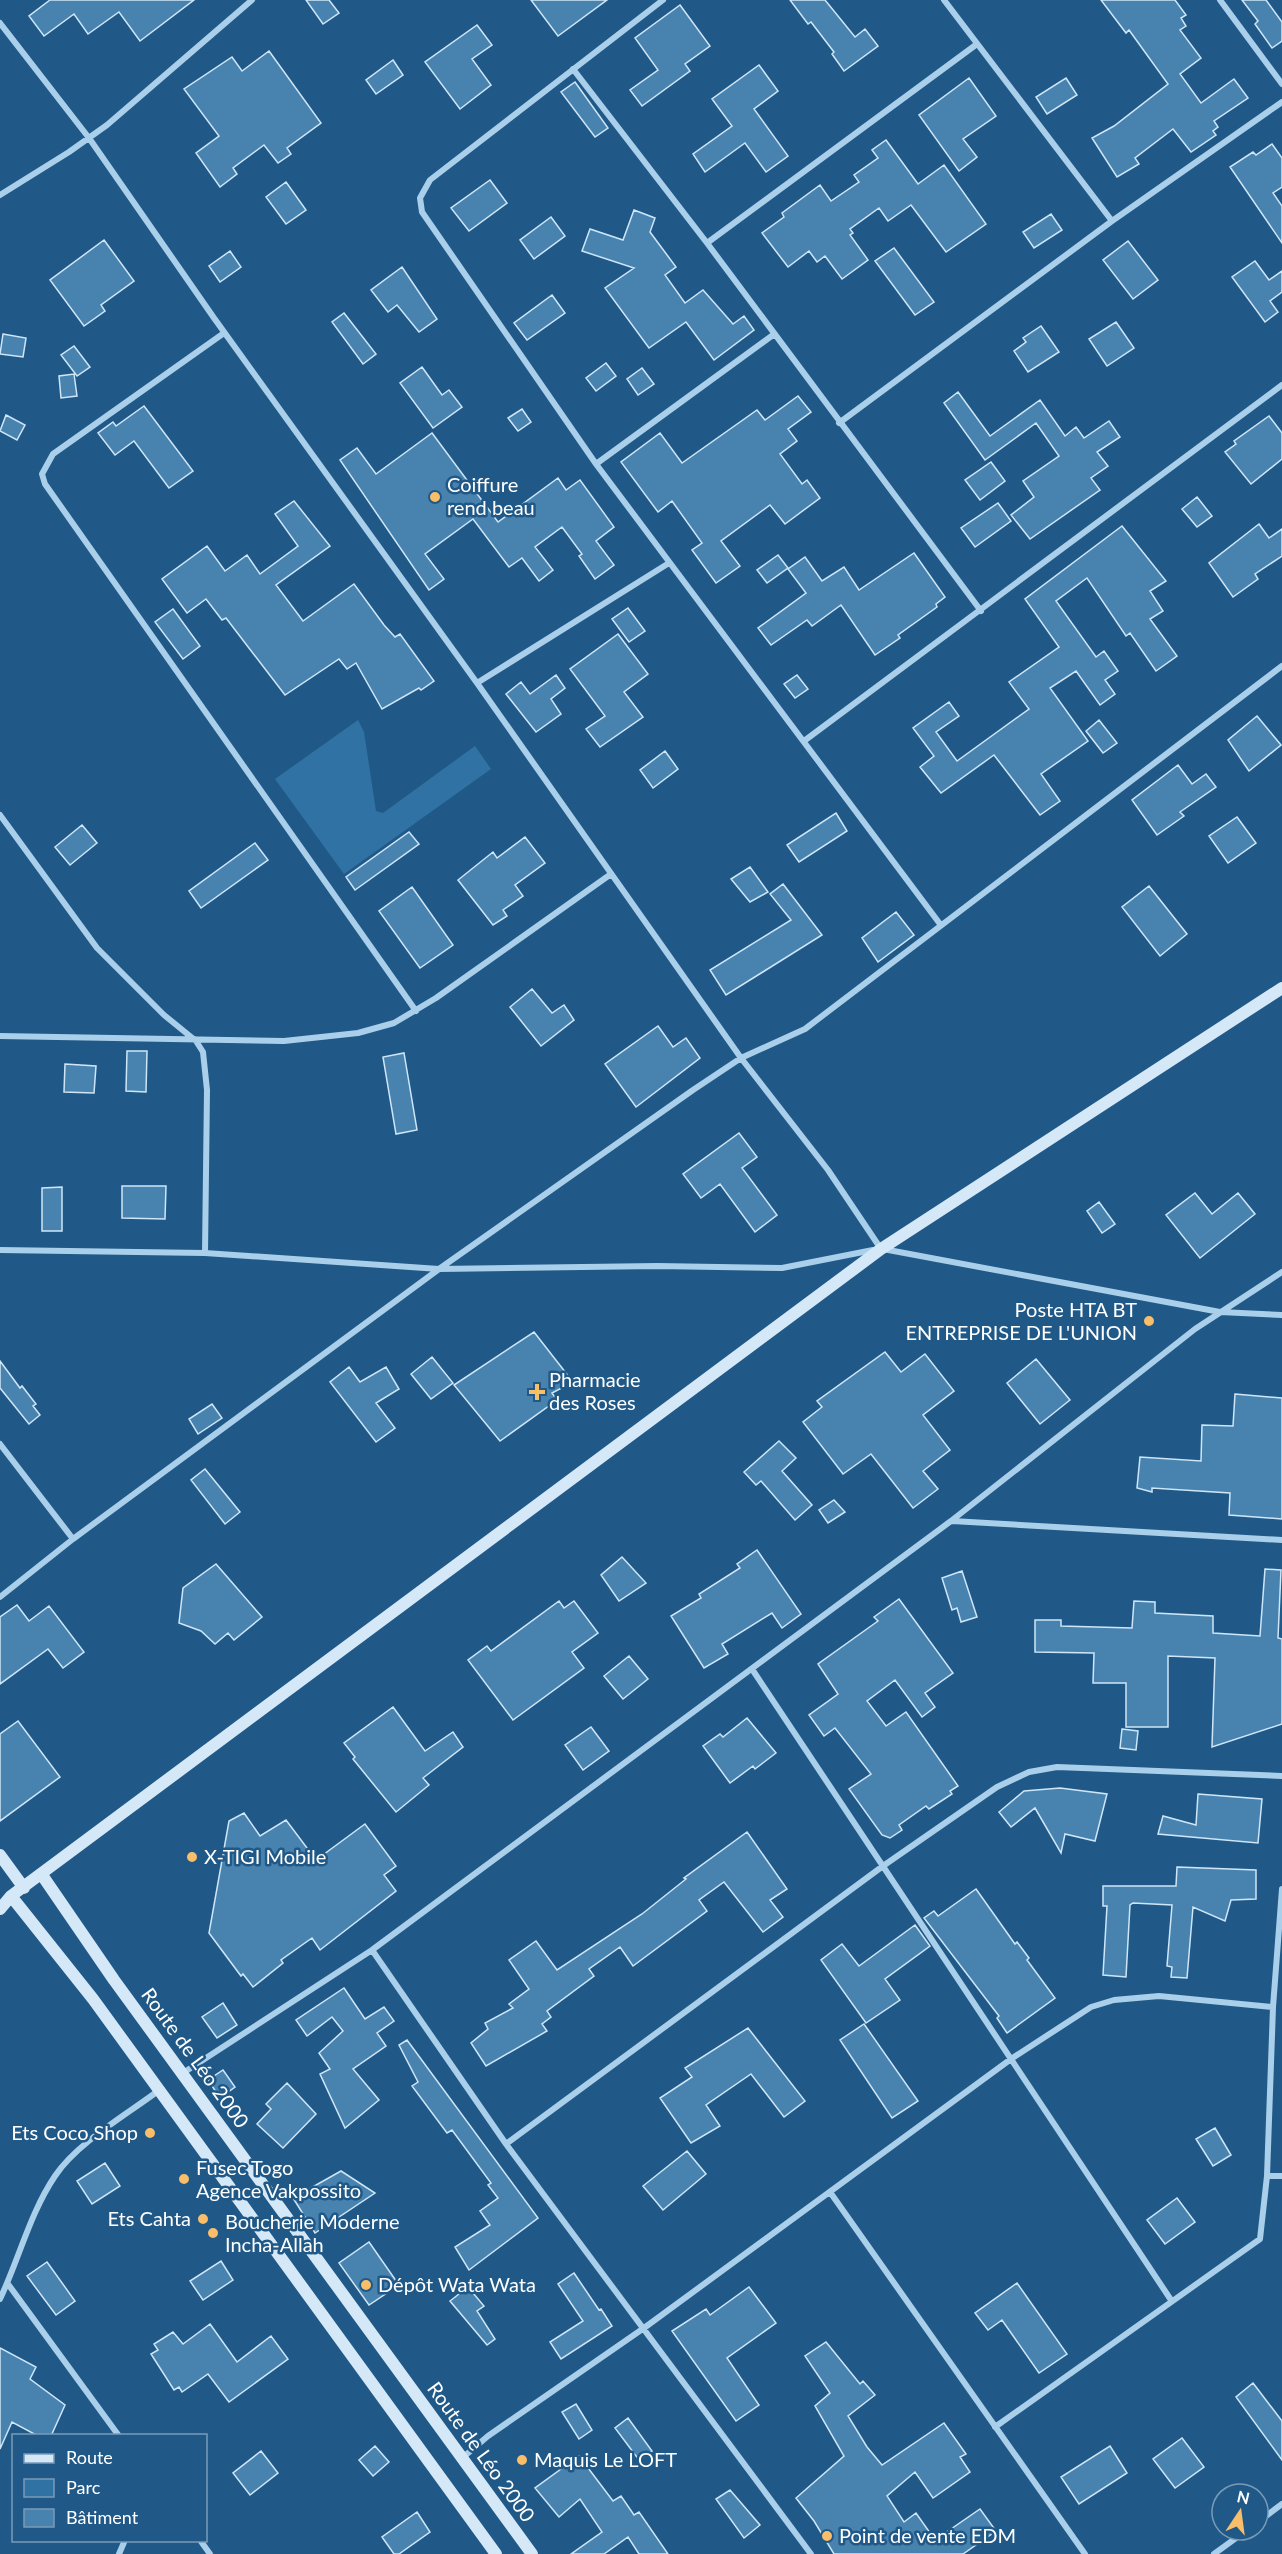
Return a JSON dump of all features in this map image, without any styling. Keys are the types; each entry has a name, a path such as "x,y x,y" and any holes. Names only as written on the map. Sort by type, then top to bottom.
{"street":[{"path":"0,195 89,138 251,0"},
{"path":"663,0 430,180 420,198 422,212 596,464 940,924"},
{"path":"944,0 1112,221"},
{"path":"1220,0 1282,84"},
{"path":"0,23 89,138 224,333 477,683 741,1058 828,1170 881,1249"},
{"path":"707,243 977,44"},
{"path":"573,69 707,243 773,335 981,611"},
{"path":"839,423 1112,221 1282,102"},
{"path":"224,333 53,454 42,474 45,484 416,1011"},
{"path":"596,464 773,335"},
{"path":"804,741 1282,385"},
{"path":"477,683 669,563"},
{"path":"0,1597 73,1539 439,1269 741,1058 805,1029 940,924 1282,666"},
{"path":"0,815 97,948 164,1015 196,1041 206,1061 205,1253"},
{"path":"0,1036 284,1041 358,1033 394,1023 416,1011 610,874"},
{"path":"0,1909 11,1896 881,1249 1282,988"},
{"path":"0,1250 205,1253 439,1269 657,1266 782,1268 881,1249 1220,1312 1282,1315"},
{"path":"183,2073 372,1950 951,1521 1220,1312 1282,1272"},
{"path":"0,1444 73,1539"},
{"path":"951,1521 1282,1540"},
{"path":"752,1669 1171,2300"},
{"path":"506,2144 883,1866 998,1787 1029,1772 1057,1767 1282,1776"},
{"path":"0,1855 24,1888"},
{"name":"Route de Léo 2000","path":"42,1875 461,2459 532,2554"},
{"path":"995,2427 1260,2239 1267,2176 1273,2007 1282,1889"},
{"path":"11,1896 68,1966 496,2554"},
{"path":"372,1950 506,2144 811,2554"},
{"path":"461,2459 488,2436 644,2328 1011,2059 1091,2007 1114,2000 1159,1996 1273,2007"},
{"path":"0,2299 42,2199 56,2175 72,2156 158,2091"},
{"path":"1267,2176 1282,2176"},
{"path":"830,2192 1085,2554"},
{"path":"8,2284 118,2434"},
{"path":"201,2542 210,2554"},
{"path":"1214,2554 1230,2542"}],"green space":[{"path":"358,720 364,732 376,811 383,813 475,746 491,769 344,874 275,779"}],"building":[{"path":"50,0 194,0 140,41 119,12 88,34 74,14 44,36 29,16"},
{"path":"306,0 329,0 339,13 323,24"},
{"path":"531,0 607,0 558,36"},
{"path":"790,0 825,0 855,37 865,29 878,46 844,71 832,54 834,52 811,22 808,24"},
{"path":"1101,0 1175,0 1186,15 1181,18 1186,26 1180,30 1201,58 1180,74 1201,103 1234,79 1248,98 1214,121 1218,127 1213,131 1216,135 1191,152 1173,129 1135,158 1139,164 1117,177 1092,138 1114,126 1168,84 1129,30 1126,33"},
{"path":"1242,0 1266,0 1282,22 1282,41 1272,48 1255,24 1258,21"},
{"path":"680,5 710,46 685,64 690,71 642,106 630,90 658,70 635,38"},
{"path":"477,25 492,45 472,59 491,85 460,109 425,62"},
{"path":"269,51 321,123 287,148 291,154 278,163 264,145 233,168 237,174 220,187 196,153 219,136 184,89 232,57 242,71"},
{"path":"393,60 403,75 376,94 366,80"},
{"path":"759,65 778,91 754,109 788,156 766,172 745,143 705,172 693,154 732,126 712,99"},
{"path":"969,78 996,116 963,139 977,157 959,171 919,115"},
{"path":"1066,78 1077,95 1047,114 1036,97"},
{"path":"575,82 608,128 595,137 561,92"},
{"path":"886,140 918,184 944,165 986,224 946,252 911,205 888,221 879,208 850,229 853,233 850,235 868,260 842,279 825,256 817,262 809,251 788,267 762,233 784,217 782,213 820,185 831,201 859,182 854,175 878,158 872,150"},
{"path":"1272,144 1282,158 1282,187 1273,193 1282,206 1282,243 1230,167 1253,152 1256,155"},
{"path":"490,180 507,203 469,231 451,208"},
{"path":"286,182 306,210 286,224 266,197"},
{"path":"634,210 655,218 650,232 676,267 665,275 685,303 703,290 733,324 744,316 754,330 714,360 686,322 649,348 605,288 634,268 582,251 590,229 623,240"},
{"path":"1051,214 1062,230 1034,248 1023,232"},
{"path":"551,217 565,236 534,259 520,240"},
{"path":"104,240 134,281 101,305 105,311 84,326 50,280"},
{"path":"1128,241 1158,280 1133,299 1103,260"},
{"path":"894,248 934,302 915,315 875,261"},
{"path":"230,251 241,267 220,282 209,266"},
{"path":"1255,261 1269,280 1282,271 1282,292 1270,301 1278,312 1265,322 1232,277"},
{"path":"402,267 437,319 419,332 397,305 388,312 371,290"},
{"path":"552,295 565,313 527,340 514,323"},
{"path":"344,313 376,354 363,364 332,322"},
{"path":"1116,322 1134,348 1107,366 1089,339"},
{"path":"1041,326 1059,352 1028,372 1014,351 1026,342 1023,338"},
{"path":"3,334 26,338 23,357 0,354"},
{"path":"74,346 90,367 77,376 61,355"},
{"path":"606,363 616,376 596,391 586,378"},
{"path":"422,367 442,395 449,390 462,407 433,428 400,383"},
{"path":"642,368 654,384 638,395 627,379"},
{"path":"74,374 77,396 61,398 59,376"},
{"path":"958,392 990,436 1040,400 1065,436 1076,427 1084,438 1109,421 1120,437 1097,452 1108,466 1091,478 1100,490 1030,539 1011,515 1034,497 1023,481 1059,456 1036,423 985,460 944,403"},
{"path":"798,396 811,412 788,429 797,441 780,454 802,484 807,480 820,498 785,524 770,505 721,541 740,566 716,583 692,550 702,543 672,501 658,512 621,462 660,433 682,463 757,410 765,420"},
{"path":"144,406 193,471 169,488 134,441 115,455 98,433 113,422 116,426"},
{"path":"522,409 531,422 518,431 508,418"},
{"path":"6,415 25,425 17,440 0,431"},
{"path":"1269,416 1282,433 1282,459 1251,484 1225,452 1236,444 1234,441"},
{"path":"432,433 498,522 558,478 566,490 580,480 614,527 596,541 614,565 595,579 579,556 582,554 562,527 535,547 553,570 539,581 522,558 509,567 473,519 425,554 444,579 429,590 340,460 357,448 376,474"},
{"path":"991,462 1005,481 980,500 965,480"},
{"path":"1197,497 1212,516 1197,527 1182,509"},
{"path":"294,501 330,546 276,585 303,621 354,584 395,637 400,634 434,681 382,709 356,663 347,669 339,659 285,695 226,618 222,620 206,599 187,613 162,579 207,546 225,571 247,555 260,574 298,546 275,514"},
{"path":"998,503 1011,521 975,547 961,528"},
{"path":"1259,524 1269,538 1282,529 1282,556 1255,574 1258,579 1233,597 1209,563"},
{"path":"1122,526 1166,581 1150,591 1163,611 1150,619 1177,656 1156,671 1130,633 1126,636 1087,578 1056,601 1096,657 1104,651 1118,671 1105,680 1115,694 1100,705 1076,671 1050,688 1088,741 1041,774 1060,801 1040,815 994,755 941,793 920,767 934,756 913,728 949,702 959,716 936,732 957,761 1029,709 1009,682 1059,647 1025,599"},
{"path":"914,553 945,597 936,604 937,607 898,635 900,638 875,655 841,605 812,626 807,620 771,645 758,628 806,593 788,569 805,557 822,581 844,567 859,590"},
{"path":"778,555 788,568 767,583 757,570"},
{"path":"628,608 645,631 629,642 612,619"},
{"path":"173,609 200,646 183,659 155,622"},
{"path":"618,634 648,674 624,692 643,717 600,747 586,729 605,716 570,669"},
{"path":"556,675 565,688 551,699 561,714 536,732 506,694 521,682 530,694"},
{"path":"797,675 808,689 795,698 784,684"},
{"path":"1257,716 1281,745 1249,771 1228,740"},
{"path":"1099,720 1117,743 1103,753 1086,731"},
{"path":"665,751 678,769 653,788 640,770"},
{"path":"1178,765 1192,784 1206,774 1216,787 1180,812 1184,816 1157,835 1132,800"},
{"path":"836,813 847,831 799,862 787,845"},
{"path":"1237,817 1256,843 1228,863 1209,836"},
{"path":"82,825 97,843 70,865 55,847"},
{"path":"409,832 419,844 355,890 346,877"},
{"path":"525,837 545,863 515,885 523,896 503,910 507,916 493,925 458,880 493,852 497,858"},
{"path":"255,843 268,860 201,908 189,891"},
{"path":"750,867 768,892 750,902 731,879"},
{"path":"783,884 822,935 726,995 710,970 791,920 770,894"},
{"path":"1149,886 1187,934 1160,956 1122,907"},
{"path":"412,887 453,945 420,968 379,911"},
{"path":"896,912 914,935 878,962 862,938"},
{"path":"532,989 552,1013 564,1005 574,1020 541,1046 510,1007"},
{"path":"658,1026 673,1047 686,1038 700,1058 636,1107 605,1064"},
{"path":"127,1051 147,1051 146,1092 126,1091"},
{"path":"404,1053 417,1130 396,1134 383,1057"},
{"path":"65,1064 96,1066 94,1093 64,1092"},
{"path":"739,1133 757,1157 742,1168 777,1215 755,1232 720,1184 701,1198 683,1174"},
{"path":"122,1186 166,1186 165,1219 122,1218"},
{"path":"62,1187 62,1231 42,1231 42,1188"},
{"path":"1195,1193 1212,1214 1238,1193 1255,1214 1200,1258 1166,1215"},
{"path":"1099,1202 1115,1224 1102,1233 1087,1211"},
{"path":"534,1332 573,1382 552,1393 557,1400 500,1441 454,1385"},
{"path":"885,1352 901,1372 925,1354 954,1391 923,1415 950,1450 923,1471 938,1489 913,1508 871,1454 843,1474 803,1422 822,1407 817,1401"},
{"path":"432,1357 453,1383 431,1399 411,1374"},
{"path":"1036,1359 1070,1400 1040,1424 1007,1383"},
{"path":"0,1361 20,1388 22,1386 36,1404 33,1406 40,1415 29,1424 0,1388"},
{"path":"349,1367 360,1382 386,1367 399,1389 376,1403 395,1428 376,1442 330,1382"},
{"path":"1235,1394 1282,1398 1282,1519 1229,1515 1230,1493 1152,1488 1152,1492 1137,1488 1140,1457 1201,1461 1202,1425 1233,1426"},
{"path":"212,1404 222,1418 198,1434 189,1419"},
{"path":"779,1441 796,1458 782,1471 812,1505 795,1520 761,1481 756,1485 744,1472"},
{"path":"205,1469 240,1512 225,1524 191,1480"},
{"path":"834,1500 845,1512 828,1523 819,1510"},
{"path":"757,1550 801,1614 782,1628 772,1613 722,1644 728,1654 704,1668 671,1616 701,1598 699,1594 740,1568 737,1564"},
{"path":"622,1557 646,1583 619,1601 601,1575"},
{"path":"216,1564 262,1617 234,1640 228,1633 215,1644 201,1631 179,1623 183,1588"},
{"path":"1265,1569 1281,1570 1278,1638 1282,1639 1282,1724 1212,1747 1215,1658 1168,1656 1168,1727 1126,1727 1126,1683 1093,1683 1094,1653 1035,1652 1035,1620 1061,1620 1061,1626 1132,1628 1134,1601 1155,1602 1155,1613 1213,1616 1213,1633 1260,1636"},
{"path":"962,1571 977,1617 961,1622 957,1608 952,1610 942,1578"},
{"path":"899,1599 953,1673 925,1693 935,1707 922,1717 895,1680 867,1701 886,1726 906,1712 958,1786 950,1791 952,1794 929,1809 926,1806 899,1825 902,1830 890,1838 882,1835 849,1789 871,1774 835,1728 824,1736 809,1715 838,1694 818,1664 878,1621 874,1617"},
{"path":"559,1601 564,1608 574,1601 598,1633 572,1652 584,1668 513,1720 468,1660 487,1646 491,1651"},
{"path":"17,1605 29,1621 49,1606 84,1652 63,1668 48,1649 0,1684 0,1617"},
{"path":"629,1656 648,1679 623,1699 604,1676"},
{"path":"393,1707 425,1751 453,1732 463,1747 423,1778 429,1785 396,1812 353,1759 355,1757 344,1743"},
{"path":"747,1718 776,1753 755,1769 753,1766 730,1783 703,1746 720,1734 723,1737"},
{"path":"18,1721 60,1777 0,1821 0,1734"},
{"path":"591,1727 609,1751 583,1770 565,1745"},
{"path":"1122,1729 1138,1731 1136,1750 1120,1748"},
{"path":"1060,1788 1107,1794 1095,1841 1065,1834 1061,1853 1035,1808 1011,1827 999,1812 1024,1791"},
{"path":"1198,1794 1262,1799 1258,1843 1158,1834 1163,1816 1196,1825"},
{"path":"244,1813 260,1836 286,1820 316,1860 365,1824 396,1866 384,1875 396,1891 320,1950 312,1938 281,1960 283,1963 253,1987 243,1974 241,1976 209,1933 229,1821"},
{"path":"747,1832 787,1889 770,1900 783,1917 763,1932 724,1882 699,1900 707,1911 633,1966 620,1947 589,1969 594,1976 547,2011 551,2017 542,2024 547,2031 486,2066 471,2043 488,2029 485,2023 513,2008 509,2004 529,1989 509,1960 536,1941 557,1970 642,1914 686,1879 684,1878"},
{"path":"1177,1867 1256,1870 1256,1899 1231,1900 1225,1921 1193,1907 1187,1978 1171,1977 1172,1967 1167,1966 1172,1905 1133,1903 1130,1905 1126,1977 1103,1975 1107,1906 1103,1906 1103,1886 1176,1886"},
{"path":"976,1889 1015,1944 1017,1942 1029,1958 1027,1960 1055,1998 1007,2033 997,2018 999,2016 924,1918 934,1911 938,1916"},
{"path":"915,1925 930,1946 885,1979 900,2000 866,2023 821,1960 842,1944 859,1966"},
{"path":"344,1988 365,2019 384,2007 394,2021 377,2033 386,2046 353,2069 379,2100 345,2128 320,2074 330,2069 319,2053 343,2031 332,2017 307,2036 296,2020"},
{"path":"223,2003 237,2025 217,2038 202,2017"},
{"path":"864,2024 918,2101 892,2118 840,2040"},
{"path":"748,2028 805,2101 784,2117 751,2074 706,2105 720,2126 691,2143 660,2098 692,2077 685,2068"},
{"path":"407,2040 538,2218 469,2270 455,2247 490,2225 480,2211 498,2198 488,2185 491,2183 452,2130 447,2133 412,2086 418,2082 399,2045"},
{"path":"223,2070 235,2087 220,2098 208,2080"},
{"path":"287,2083 316,2114 283,2148 257,2124 271,2109 266,2104"},
{"path":"1215,2128 1231,2155 1213,2166 1196,2139"},
{"path":"687,2151 706,2174 663,2210 643,2186"},
{"path":"105,2163 120,2186 92,2204 77,2181"},
{"path":"341,2171 375,2193 315,2233 293,2198"},
{"path":"1177,2198 1195,2222 1165,2244 1147,2220"},
{"path":"369,2242 399,2285 369,2305 339,2263"},
{"path":"221,2261 233,2280 203,2300 190,2281"},
{"path":"47,2262 75,2301 56,2315 27,2276"},
{"path":"574,2273 612,2326 561,2359 550,2342 583,2321 558,2284"},
{"path":"1017,2283 1067,2354 1039,2373 1002,2320 988,2330 975,2313"},
{"path":"468,2287 484,2306 477,2311 495,2339 487,2345 450,2301"},
{"path":"749,2287 776,2323 727,2358 759,2405 736,2421 672,2331 706,2309 710,2315"},
{"path":"210,2324 237,2362 271,2336 288,2359 229,2402 208,2374 182,2392 179,2387 174,2390 151,2354 158,2350 154,2344 173,2332 183,2344"},
{"path":"826,2342 860,2384 863,2381 875,2395 848,2416 867,2447 882,2465 944,2423 966,2454 960,2457 970,2472 933,2498 915,2472 887,2496 904,2522 916,2513 935,2540 980,2509 996,2531 963,2554 834,2554 814,2521 796,2498 844,2456 815,2406 830,2393 805,2356"},
{"path":"0,2348 36,2367 30,2379 65,2405 52,2434 34,2434 12,2422 0,2449"},
{"path":"1253,2383 1282,2421 1282,2460 1236,2397"},
{"path":"576,2404 592,2430 579,2439 562,2412"},
{"path":"628,2418 652,2451 639,2460 615,2428"},
{"path":"1182,2438 1204,2467 1175,2488 1153,2459"},
{"path":"375,2446 389,2462 373,2476 359,2460"},
{"path":"1110,2446 1127,2473 1079,2504 1061,2477"},
{"path":"261,2451 278,2473 250,2495 233,2473"},
{"path":"579,2456 613,2501 621,2496 634,2515 639,2512 668,2554 639,2554 628,2537 604,2554 571,2554 602,2532 580,2499 559,2517 535,2488"},
{"path":"730,2490 760,2525 744,2538 716,2499"},
{"path":"417,2512 430,2532 399,2554 394,2554 382,2537"}],"place":[{"name":"Coiffure rend beau","path":"435,497"},
{"name":"Poste HTA BT ENTREPRISE DE L'UNION","path":"1149,1321"},
{"name":"Pharmacie des Roses","path":"537,1392"},
{"name":"X-TIGI Mobile","path":"192,1857"},
{"name":"Ets Coco Shop","path":"150,2133"},
{"name":"Fusec Togo Agence Vakpossito","path":"184,2179"},
{"name":"Ets Cahta","path":"203,2219"},
{"name":"Boucherie Moderne Incha-Allah","path":"213,2233"},
{"name":"Dépôt Wata Wata","path":"366,2285"},
{"name":"Maquis Le LOFT","path":"522,2460"},
{"name":"Point de vente EDM","path":"827,2536"}]}
